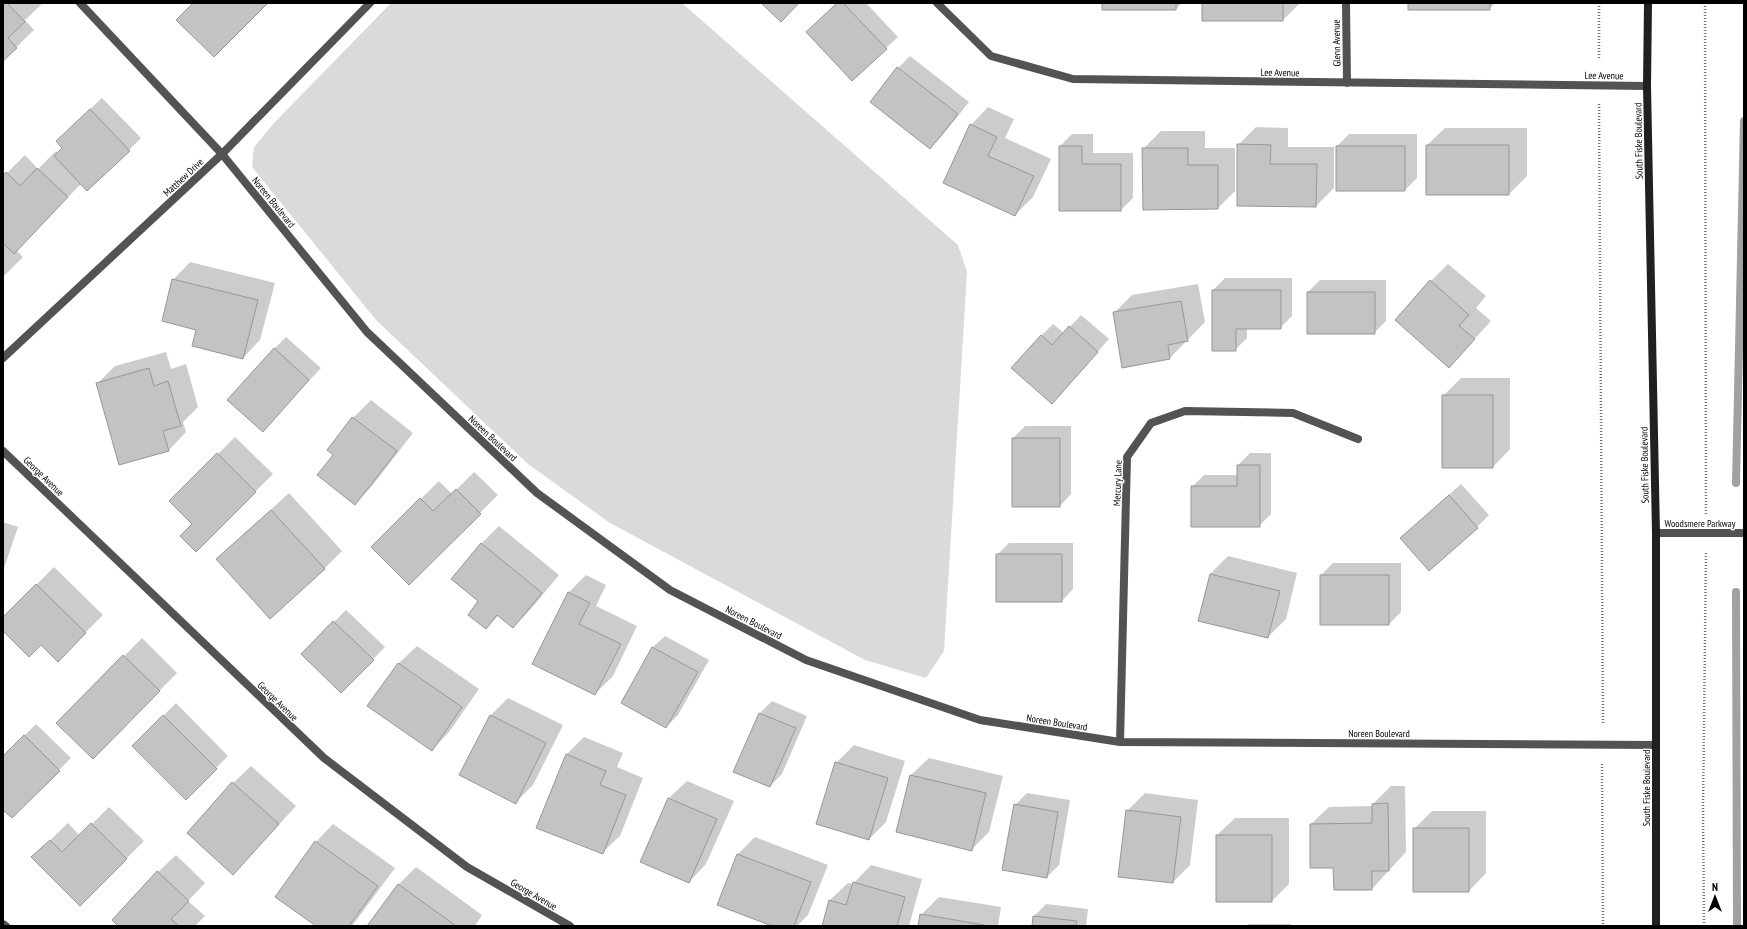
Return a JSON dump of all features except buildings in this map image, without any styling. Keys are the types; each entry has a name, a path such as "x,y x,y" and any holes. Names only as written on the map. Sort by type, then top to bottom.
{"main road":[{"name":"South Fiske Boulevard","path":"1648,3 1647,86 1656,534 1656,926"}],"street":[{"name":"Noreen Boulevard","path":"80,3 222,154 366,332 537,493 670,590 806,660 980,720 1120,742 1656,745"},
{"name":"Matthew Drive","path":"3,358 222,154 370,3"},
{"name":"Lee Avenue","path":"937,3 991,56 1073,79 1647,86"},
{"name":"Glenn Avenue","path":"1346,3 1347,83"},
{"name":"Mercury Lane","path":"1120,742 1127,457 1151,423 1185,411 1293,413 1358,438"},
{"name":"George Avenue","path":"3,451 324,758 467,867 570,926"},
{"name":"Woodsmere Parkway","path":"1656,534 1744,533"}],"path":[{"path":"1599,3 1599,58"},
{"path":"1704,926 1703,810 1706,534 1705,3"},
{"path":"1599,102 1603,725"},
{"path":"1602,764 1603,926"}],"shaded area":[{"path":"391,3 682,3 958,245 967,272 944,651 926,678 865,660 610,523 528,464 376,320 252,167 254,147 274,123"}],"waterway":[{"path":"1736,483 1744,121"},
{"path":"1736,592 1737,926"}]}
